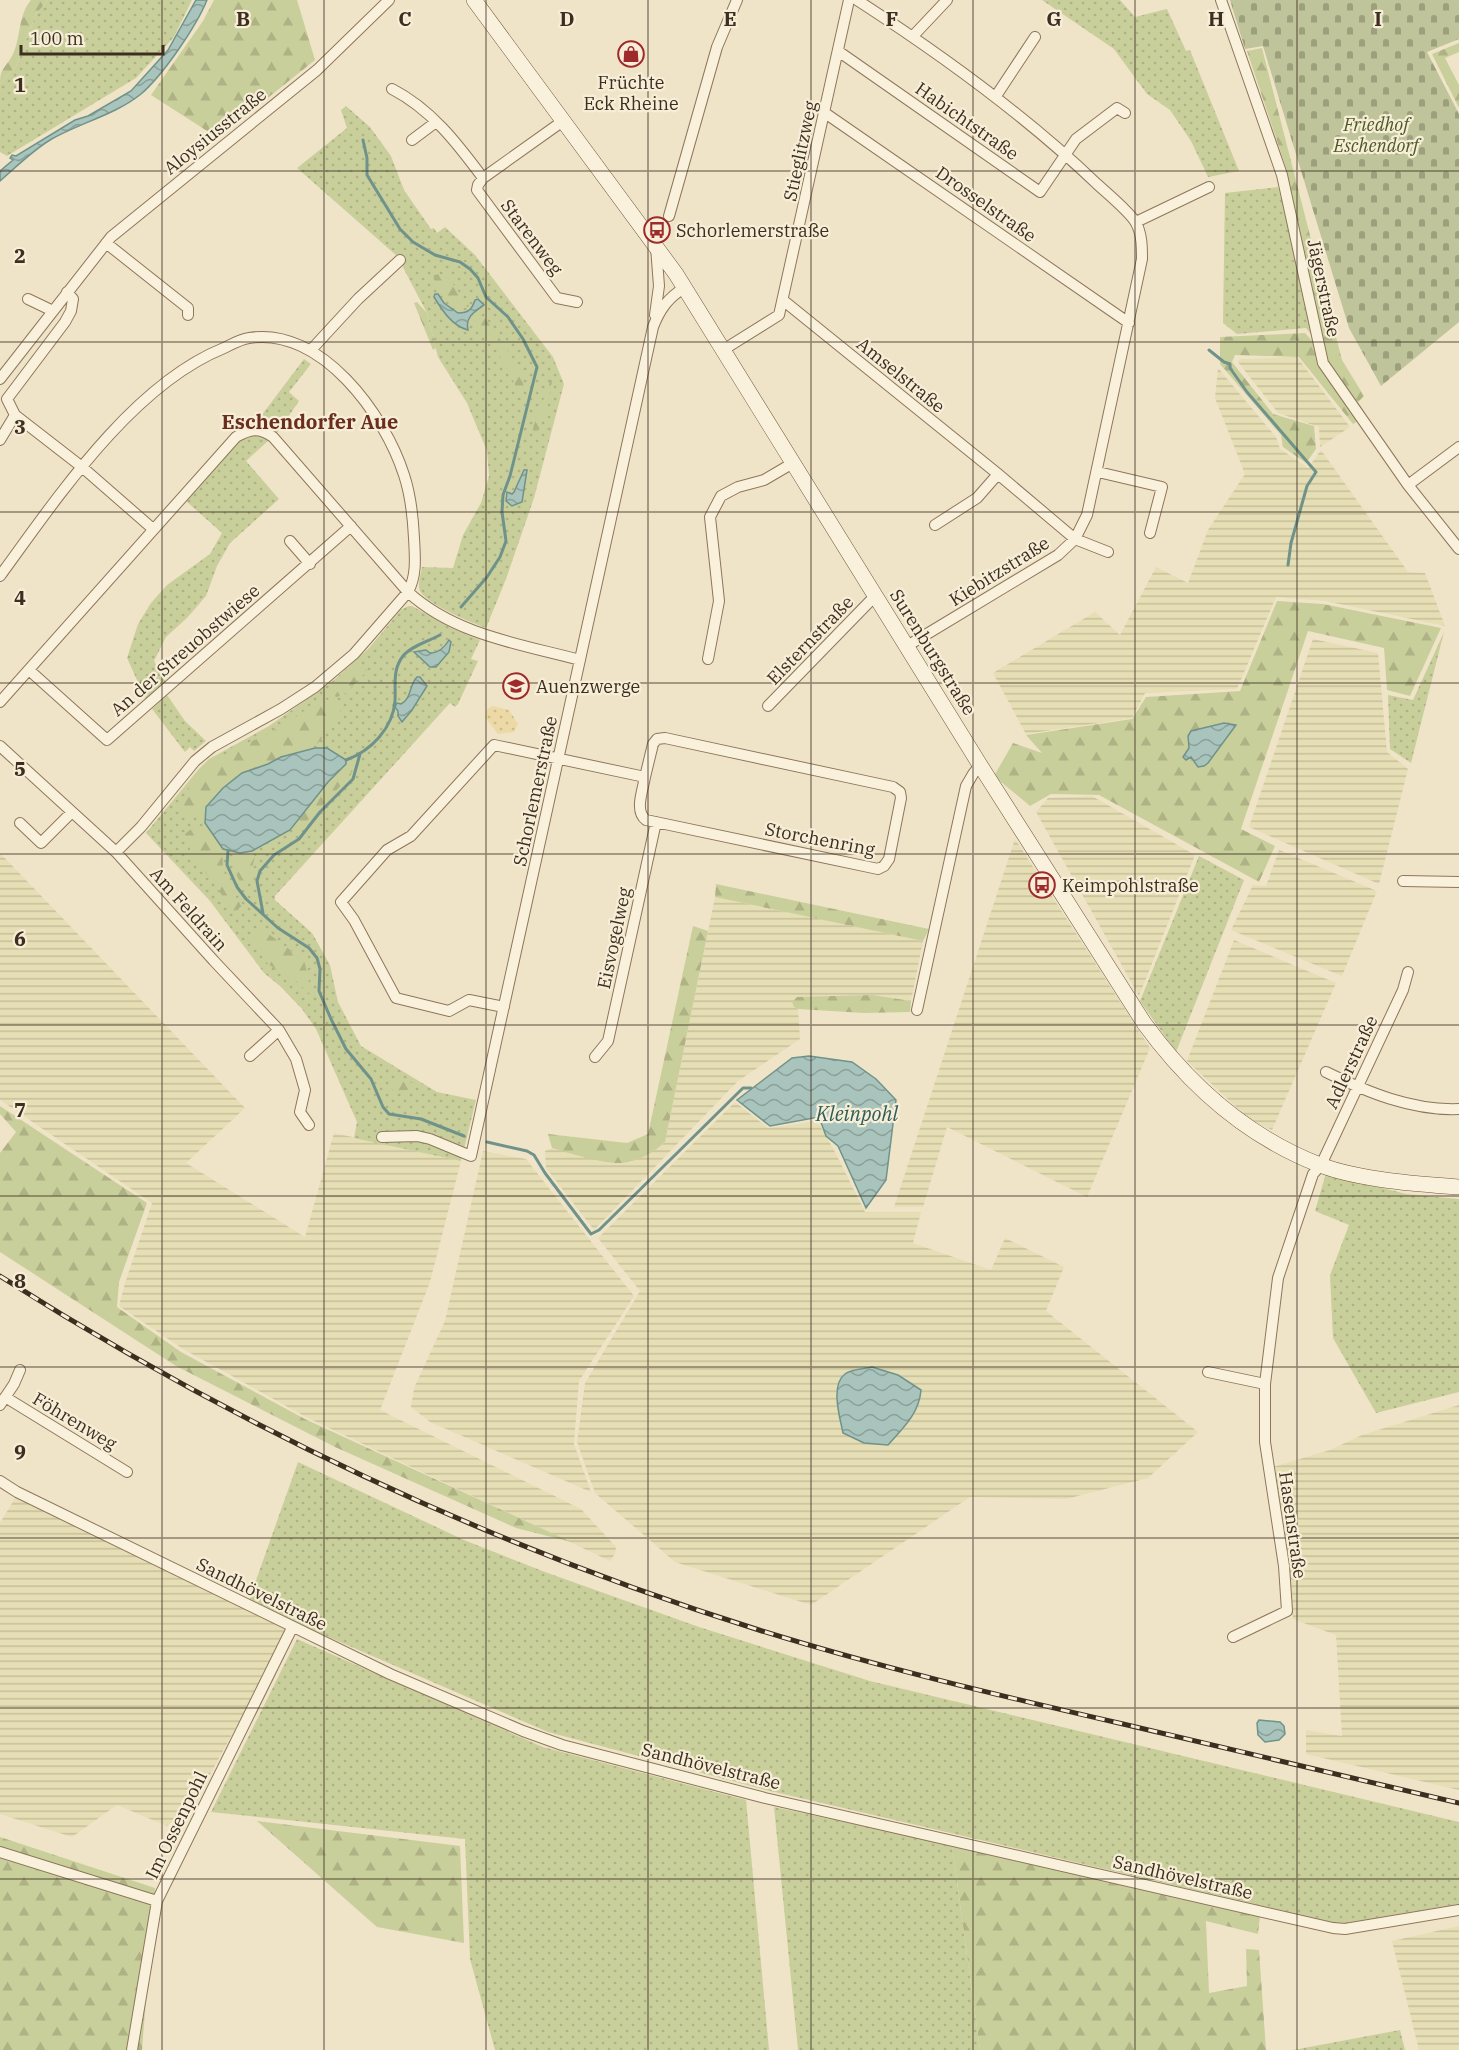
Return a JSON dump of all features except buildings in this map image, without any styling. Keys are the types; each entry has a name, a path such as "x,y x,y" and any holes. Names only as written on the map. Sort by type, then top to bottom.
{"street":[{"name":"Aloysiusstraße","path":"0,379 106,243 318,70 389,0"},
{"name":"Surenburgstraße","path":"474,0 684,288 980,765 1162,1049 1229,1114 1276,1144 1321,1165 1401,1182 1459,1187"},
{"path":"669,216 717,47 737,0"},
{"name":"Stieglitzweg","path":"723,350 779,315 784,301 849,0"},
{"path":"857,0 913,36 996,96 1065,153 1136,222 1209,187"},
{"path":"913,36 947,0"},
{"name":"Jägerstraße","path":"1221,0 1282,175 1323,363 1408,484 1459,549"},
{"path":"996,96 1035,37"},
{"name":"Habichtstraße","path":"837,51 1041,192 1065,153"},
{"name":"Starenweg","path":"392,89 412,99 454,139 483,178 477,190 557,297 577,302"},
{"path":"1065,153 1076,139 1117,108 1125,113"},
{"name":"Drosselstraße","path":"825,113 1129,323"},
{"path":"483,178 563,121"},
{"path":"412,140 436,122"},
{"name":"Kiebitzstraße","path":"907,646 1058,555 1075,539 1088,515 1142,259 1142,240 1136,222"},
{"path":"106,243 188,308 188,315"},
{"name":"Schorlemerstraße","path":"382,1137 417,1136 471,1156 653,327 659,286 656,247"},
{"path":"311,350 358,299 400,260"},
{"name":"Schorlemerstraße","path":"653,327 660,309 684,288"},
{"path":"68,292 73,299 71,310 64,322 4,398 15,416 82,467 153,529"},
{"path":"28,299 53,311"},
{"name":"Amselstraße","path":"784,301 1075,539 1108,552"},
{"path":"0,576 82,467 134,410 167,381 207,354 248,338 279,337 311,350 344,378 371,408 391,443 404,476 412,511 416,565 412,585 408,592 354,654 315,687 281,709 212,747 195,761 141,827 116,852"},
{"path":"0,440 15,416"},
{"path":"0,702 236,438 248,430 255,429 265,431 273,437 408,592 421,603 466,628 580,660"},
{"path":"1408,484 1459,447"},
{"path":"708,659 719,601 710,517 721,496 738,487 764,480 793,463"},
{"path":"1098,472 1162,486 1150,533"},
{"path":"935,525 977,498 998,474"},
{"name":"An der Streuobstwiese","path":"29,670 107,740 351,526"},
{"path":"290,541 310,564"},
{"name":"Elsternstraße","path":"768,706 875,596"},
{"name":"Storchenring","path":"664,738 893,787 900,792 902,798 889,859 884,866 878,869 646,820 642,817 640,810 645,777 653,744 657,739 664,738"},
{"path":"504,1007 469,1000 449,1011 396,998 354,920 341,902 387,850 411,836 494,745 645,777"},
{"name":"Am Feldrain","path":"0,746 116,852 214,962 279,1030 296,1059 305,1090 300,1112 309,1125"},
{"path":"917,1010 966,786 980,765"},
{"path":"20,823 41,843 71,813"},
{"name":"Eisvogelweg","path":"595,1057 608,1041 656,822"},
{"path":"1403,881 1459,882"},
{"name":"Adlerstraße","path":"1321,1165 1403,990 1408,972"},
{"path":"250,1056 279,1030"},
{"path":"1326,1072 1358,1088 1402,1103 1448,1110 1459,1109"},
{"name":"Hasenstraße","path":"1233,1638 1287,1611 1284,1566 1264,1442 1265,1384 1278,1278 1313,1174 1321,1165"},
{"name":"Föhrenweg","path":"20,1370 3,1401 127,1472"},
{"path":"1208,1372 1265,1384"},
{"name":"Sandhövelstraße","path":"0,1481 17,1492 292,1628 390,1674 523,1731 562,1745 765,1798 1333,1928 1346,1929 1459,1910"},
{"name":"Im Ossenpohl","path":"132,2050 157,1902 292,1628"},
{"path":"0,1852 157,1902"}],"shaded area":[{"path":"1297,357 1350,427 1320,447 1319,427 1278,413 1238,362 1240,359"},
{"path":"1218,368 1276,437 1280,449 1308,468 1321,450 1408,572 1425,573 1445,626 1325,601 1276,597 1237,689 1145,693 1132,718 1026,734 993,673 1095,612 1120,635 1156,567 1188,583 1208,530 1245,474 1215,398"},
{"path":"1313,639 1378,653 1387,752 1408,769 1379,884 1249,827"},
{"path":"1092,796 1195,855 1139,996 1036,812 1048,798"},
{"path":"1015,839 1150,1048 1087,1197 947,1127 923,1207 894,1207"},
{"path":"1279,850 1377,891 1342,976 1231,930 1253,885 1266,886"},
{"path":"0,853 245,1108 186,1163 305,1237 334,1133 461,1161 430,1282 380,1410 581,1509 616,1547 615,1554 610,1561 306,1417 183,1349 119,1306 152,1203 0,1100"},
{"path":"715,897 923,941 911,1001 873,995 794,1007 798,1009 800,1039 738,1081 594,1230 546,1168 545,1151 552,1148 617,1163 631,1162 665,1142"},
{"path":"1234,940 1336,983 1272,1130 1248,1118 1187,1061"},
{"path":"735,1102 768,1128 817,1121 865,1212 921,1212 913,1243 991,1270 1005,1238 1064,1267 1046,1311 1198,1432 1148,1478 1066,1499 970,1497 811,1605 675,1562 595,1493 577,1442 585,1383 640,1291 598,1238"},
{"path":"483,1151 526,1159 634,1296 579,1381 574,1444 591,1492 430,1422 411,1407 414,1388 445,1321"},
{"path":"1459,1405 1459,1790 1306,1754 1306,1730 1342,1736 1336,1635 1293,1619 1288,1564 1273,1467 1330,1450 1362,1435"},
{"path":"17,1495 290,1629 196,1800 167,1826 117,1805 72,1837 0,1814 0,1523"},
{"path":"1459,1926 1459,2050 1419,2050 1392,1941"}],"green space":[{"path":"31,0 48,0 36,14 16,66 0,84 2,71 13,54 24,12"},
{"path":"48,0 192,0 174,37 136,78 7,156 0,152 0,84 16,66 36,14"},
{"path":"214,0 297,0 315,60 218,138 151,95 203,21"},
{"path":"1042,0 1120,0 1135,17 1167,9 1186,51 1190,50 1239,171 1208,177 1191,141 1170,110 1147,94 1114,49"},
{"name":"Friedhof Eschendorf","path":"1230,0 1459,0 1459,39 1427,52 1459,114 1459,322 1381,386 1349,328 1263,46 1245,49"},
{"path":"1459,43 1459,52 1445,58 1459,85 1459,108 1432,54"},
{"path":"1262,48 1342,360 1364,396 1358,402 1367,416 1353,424 1299,357 1235,355 1232,362 1273,414 1314,426 1316,449 1306,463 1283,447 1281,435 1220,364 1220,337 1305,333 1327,357 1286,168 1247,51"},
{"path":"346,106 370,127 391,156 404,190 431,229 434,228 437,233 445,227 475,255 553,357 564,384 534,498 486,628 431,602 420,591 419,585 422,567 453,568 463,535 481,503 489,476 487,451 467,403 438,357 427,313 397,256 297,168 347,128 341,110"},
{"path":"1278,187 1323,349 1306,328 1237,334 1223,323 1225,193"},
{"path":"441,274 449,279 469,306 465,308 459,306 441,291 433,275"},
{"path":"417,302 427,313 436,348 433,350 414,303"},
{"path":"479,315 484,317 514,360 524,388 521,392 518,391 493,345 474,319"},
{"path":"304,359 311,364 289,392 299,401 277,433 268,427 255,424"},
{"path":"550,379 552,381 547,408 539,430 532,433 538,408 548,392"},
{"path":"257,434 269,440 246,461 279,499 230,543 217,566 206,596 166,637 154,661 166,683 146,700 127,658 138,624 151,603 167,585 210,554 222,533 186,501 241,440"},
{"path":"1277,601 1323,604 1441,628 1410,696 1387,690 1384,648 1308,631 1241,829 1275,846 1259,882 1099,795 1051,794 1030,806 994,776 1013,743 1042,753 1026,735 1132,719 1146,697 1240,691"},
{"path":"408,606 480,640 471,659 478,661 458,704 455,707 450,703 275,896 275,900 312,933 330,965 338,1002 361,1046 437,1092 476,1100 461,1161 354,1138 357,1122 316,1029 302,1009 264,973 210,901 146,833 209,759 269,726 334,680 369,648 401,610"},
{"path":"1444,632 1411,763 1390,749 1388,695 1413,700"},
{"path":"359,664 367,671 346,693 337,697 326,693"},
{"path":"167,695 185,721 206,741 194,751 190,747 185,752 152,709"},
{"path":"319,698 342,703 338,718 318,743 242,773 206,807 201,817 187,814 180,809 195,779 215,760 283,726"},
{"path":"346,764 352,768 351,775 304,824 290,830 328,782"},
{"path":"195,826 207,826 223,849 226,879 242,906 232,913 187,843 185,834"},
{"path":"252,851 255,856 247,888 240,881 236,872 234,852"},
{"path":"1199,856 1244,880 1176,1052 1140,1001"},
{"path":"716,884 929,929 923,941 715,897"},
{"path":"693,926 708,931 665,1142 643,1157 624,1163 594,1160 552,1148 548,1134 627,1143 648,1134"},
{"path":"259,927 300,957 305,964 312,996 293,978 283,975 267,963 248,936"},
{"path":"873,995 911,1001 910,1012 864,1013 798,1009 792,1002 797,997"},
{"path":"396,1079 415,1084 415,1089 394,1091 390,1087 391,1081"},
{"path":"0,1106 147,1203 119,1282 117,1307 181,1352 305,1419 571,1542 516,1528 335,1447 176,1366 0,1252 0,1153 16,1132 0,1114"},
{"path":"1326,1173 1406,1194 1459,1199 1459,1392 1376,1413 1333,1338 1330,1275 1349,1225 1315,1211"},
{"path":"298,1462 464,1540 545,1572 699,1627 870,1681 1459,1822 1459,1904 1340,1924 766,1790 548,1732 296,1623 249,1600"},
{"path":"297,1639 543,1747 746,1800 769,2050 495,2050 470,1959 465,1839 211,1812"},
{"path":"774,1807 952,1845 980,2050 798,2050"},
{"path":"257,1821 460,1846 464,1943 377,1927"},
{"path":"0,1837 155,1888 142,2050 0,2050"},
{"path":"952,1845 1260,1916 1258,1934 1206,1921 1209,1993 1247,1986 1246,1949 1259,1950 1266,2050 980,2050"},
{"path":"1400,2030 1405,2050 1293,2050"}],"sand":[{"path":"493,706 509,710 518,724 514,732 498,734 485,717 487,709"}],"water":[{"path":"196,0 207,0 178,50 150,86 120,108 50,140 30,154 0,181 0,171 13,160 10,158 12,155 16,156 75,120 88,116 131,91 168,50"},
{"path":"438,294 444,303 458,313 469,310 478,299 484,305 469,318 468,330 457,325 448,317 434,297"},
{"path":"524,470 527,470 522,502 512,506 506,501 507,492 512,494 514,492"},
{"path":"449,640 451,642 449,652 436,667 430,667 414,652 426,650 430,653 436,652"},
{"path":"417,677 420,677 427,686 402,722 395,707 397,703 401,704 405,701"},
{"path":"1224,723 1236,725 1208,763 1198,767 1191,757 1186,760 1183,757 1189,748 1188,736 1191,731"},
{"path":"315,748 327,748 346,760 346,764 328,782 290,830 252,851 240,853 223,849 205,823 206,807 223,788 242,773 281,757"},
{"name":"Kleinpohl","path":"809,1056 852,1062 876,1079 896,1100 886,1180 866,1208 838,1146 826,1136 819,1117 770,1126 737,1100 792,1058"},
{"path":"872,1367 898,1375 921,1390 914,1413 888,1445 864,1443 843,1433 840,1419 837,1394 840,1379 851,1371"},
{"path":"1259,1720 1280,1722 1284,1726 1285,1734 1279,1740 1265,1742 1258,1735"}],"waterway":[{"path":"363,140 367,158 367,175 400,229 413,242 435,255 460,262 470,269 478,278 486,297 508,317 523,339 537,367 510,476 503,495 502,512 506,541 500,557 487,577 461,607"},
{"path":"1209,350 1230,364 1230,368 1247,392 1316,472 1307,486 1291,543 1288,565"},
{"path":"346,760 364,751 385,729 395,701 397,667 406,652 440,635"},
{"path":"263,913 257,881 260,871 274,855 299,839 320,812 353,779 360,754"},
{"path":"228,851 227,865 237,887 246,899 278,928 309,948 317,958 320,969 319,991 331,1019 346,1049 371,1079 383,1107 389,1114 421,1119 464,1136"},
{"path":"487,1142 527,1151 534,1155 591,1234 599,1230 743,1088 751,1088"}],"railway":[{"path":"0,1276 89,1331 273,1432 463,1521 659,1597 804,1644 940,1680 1459,1803"}],"place":[{"name":"Früchte Eck Rheine","path":"631,54"},
{"name":"Schorlemerstraße","path":"657,230"},
{"name":"Auenzwerge","path":"516,686"},
{"name":"Keimpohlstraße","path":"1042,885"}],"district":[{"name":"Eschendorfer Aue","path":"310,421"}]}
